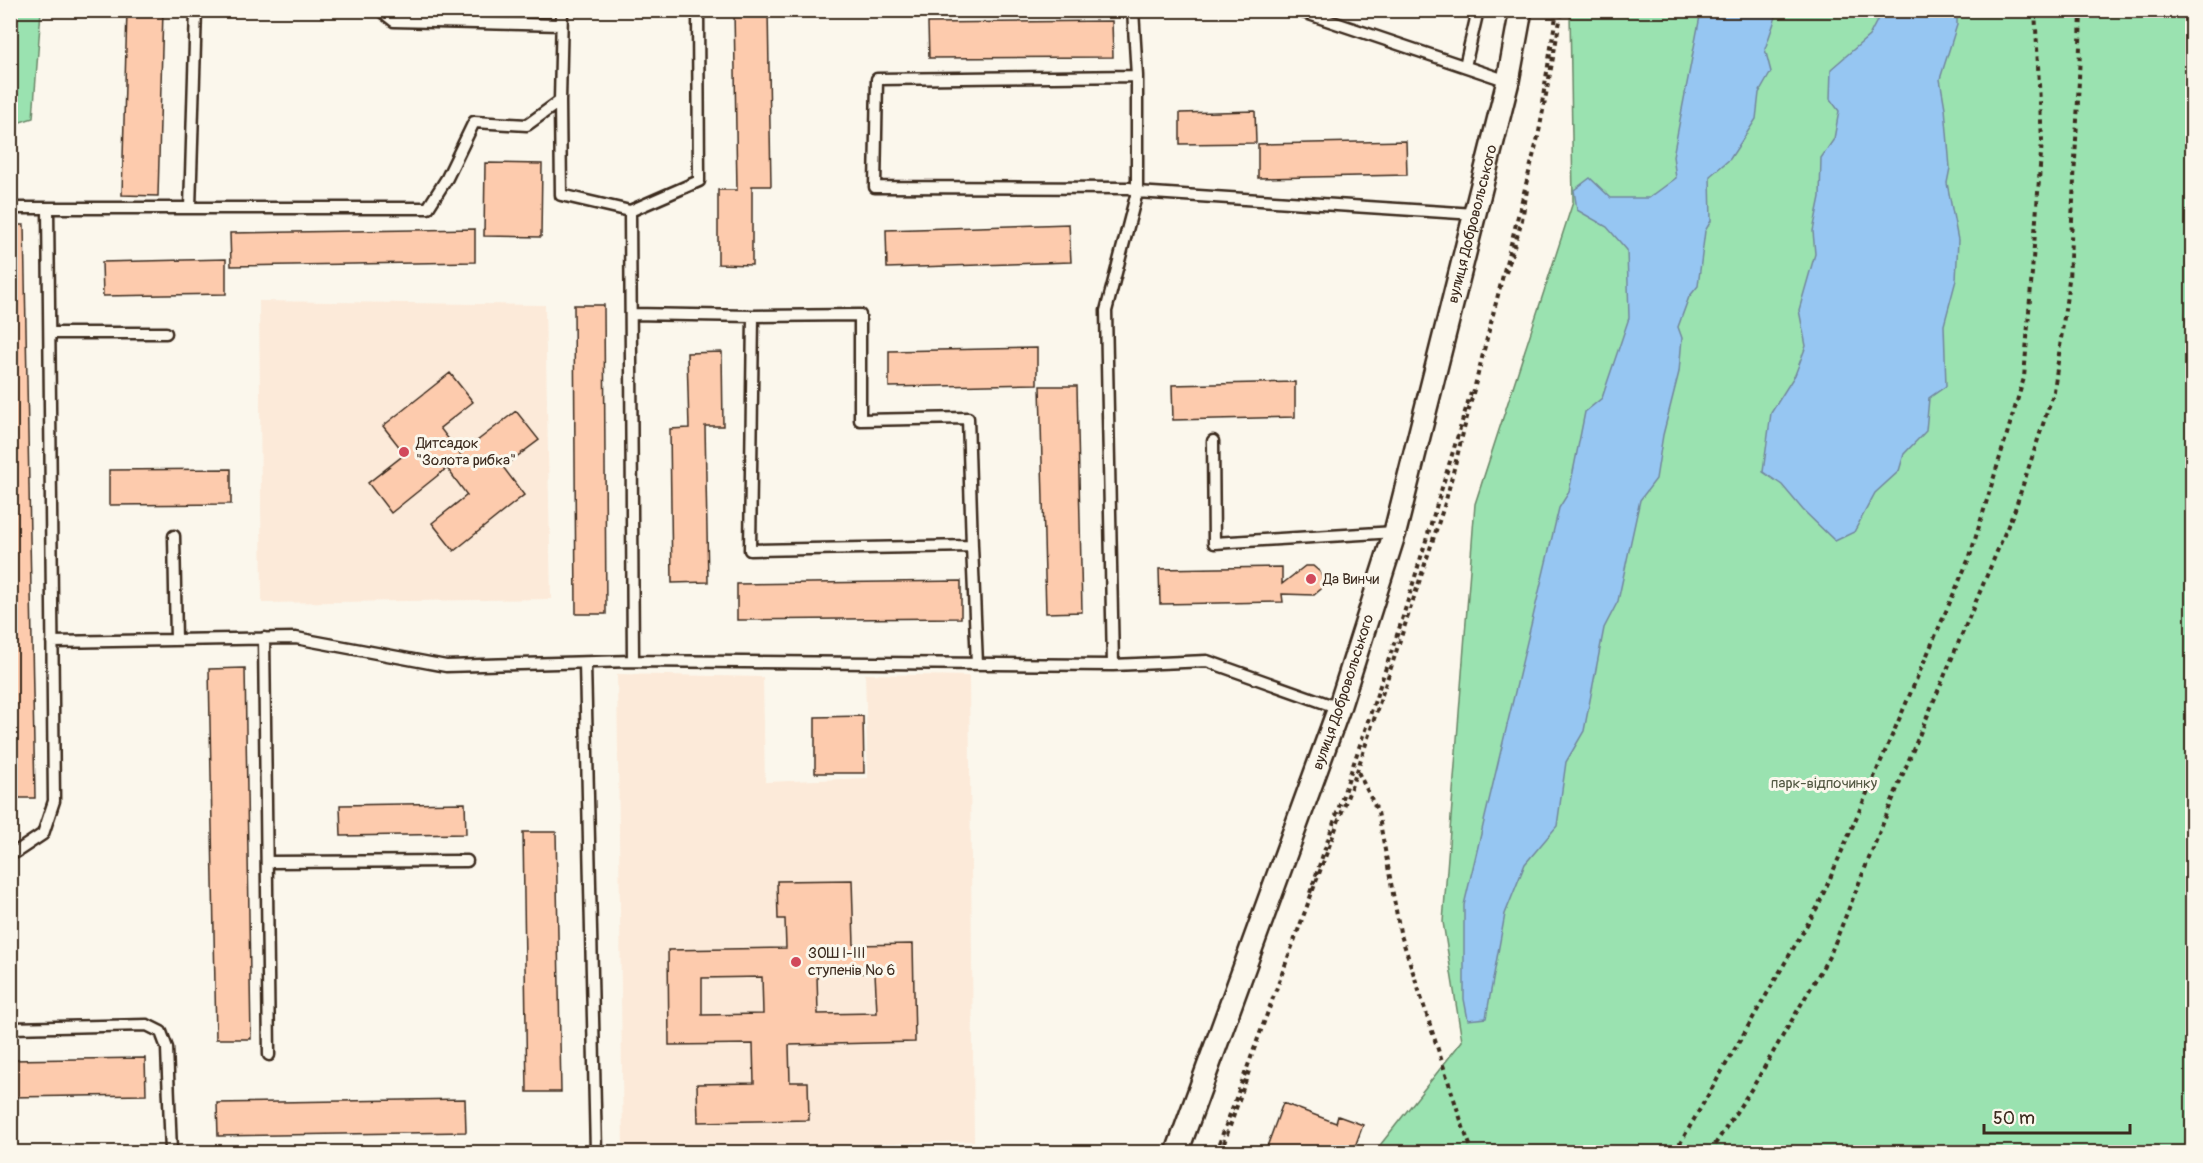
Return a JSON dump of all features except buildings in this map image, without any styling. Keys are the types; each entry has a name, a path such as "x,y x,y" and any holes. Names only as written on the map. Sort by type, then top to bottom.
{"street":[{"name":"вулиця Добровольського","path":"1177,1152 1339,708 1395,532 1508,81 1521,10"}],"lane":[{"path":"190,208 196,10"},
{"path":"380,10 394,21 561,25"},
{"path":"561,10 561,195 630,211 699,181 698,10"},
{"path":"1113,665 1106,311 1137,192 1137,76 1133,10"},
{"path":"1298,10 1508,81"},
{"path":"1465,66 1479,10"},
{"path":"1137,76 877,80 876,187 1130,188 1137,192 1475,214"},
{"path":"10,208 428,208 447,178 474,122 527,125 560,101"},
{"path":"10,853 16,852 43,834 54,801 48,208"},
{"path":"630,211 633,661"},
{"path":"631,314 860,315 860,420 968,418 976,664"},
{"path":"753,316 750,549 972,546"},
{"path":"50,333 166,333"},
{"path":"1213,441 1214,543 1395,532"},
{"path":"174,536 176,640"},
{"path":"264,638 269,1055"},
{"path":"52,642 296,638 446,666 633,661 1113,665 1208,661 1339,708"},
{"path":"585,663 596,1152"},
{"path":"267,862 467,861"},
{"path":"11,1028 147,1025 161,1032 167,1048 171,1152"}],"path":[{"path":"1216,1152 1357,771 1446,500 1532,162 1559,10"},
{"path":"1675,1152 1818,906 1970,556 2024,378 2042,140 2035,10"},
{"path":"1710,1152 1754,1085 1830,956 1905,769 2015,509 2051,402 2069,280 2081,10"},
{"path":"1221,1152 1401,623 1488,332"},
{"path":"1357,771 1378,812 1400,932 1473,1152"}],"shaded area":[{"name":"Дитсадок \"Золота рибка\"","path":"259,301 545,305 551,599 262,603"},
{"name":"ЗОШ І-ІІІ ступенів № 6","path":"617,674 763,677 765,782 868,778 865,674 969,676 974,1141 623,1152"}],"green space":[{"path":"10,11 41,11 33,118 11,125"},
{"name":"парк-відпочинку","path":"1570,11 2192,11 2192,1152 1377,1152 1462,1041 1443,922 1475,504 1573,202"}],"water":[{"path":"1701,11 1778,11 1765,49 1771,72 1759,93 1756,119 1730,159 1710,176 1711,221 1705,231 1698,286 1689,297 1678,327 1682,338 1679,372 1663,435 1656,479 1640,500 1618,601 1604,628 1584,731 1566,762 1557,826 1525,864 1505,914 1486,1018 1468,1020 1464,999 1464,905 1559,508 1569,492 1585,412 1602,398 1629,318 1627,250 1607,227 1577,210 1574,190 1590,178 1611,198 1649,198 1676,178 1673,156"},
{"path":"1882,11 1957,11 1957,25 1940,79 1950,168 1947,183 1958,240 1956,280 1944,325 1946,386 1929,398 1926,431 1904,454 1899,471 1875,493 1854,532 1835,541 1803,510 1782,485 1763,472 1771,413 1795,375 1806,346 1799,310 1815,254 1813,231 1820,197 1821,158 1834,139 1839,111 1830,99 1831,69 1869,36"}],"place":[{"name":"Дитсадок \"Золота рибка\"","path":"404,452"},
{"name":"Да Винчи","path":"1311,579"},
{"name":"ЗОШ І-ІІІ ступенів № 6","path":"796,962"}]}
